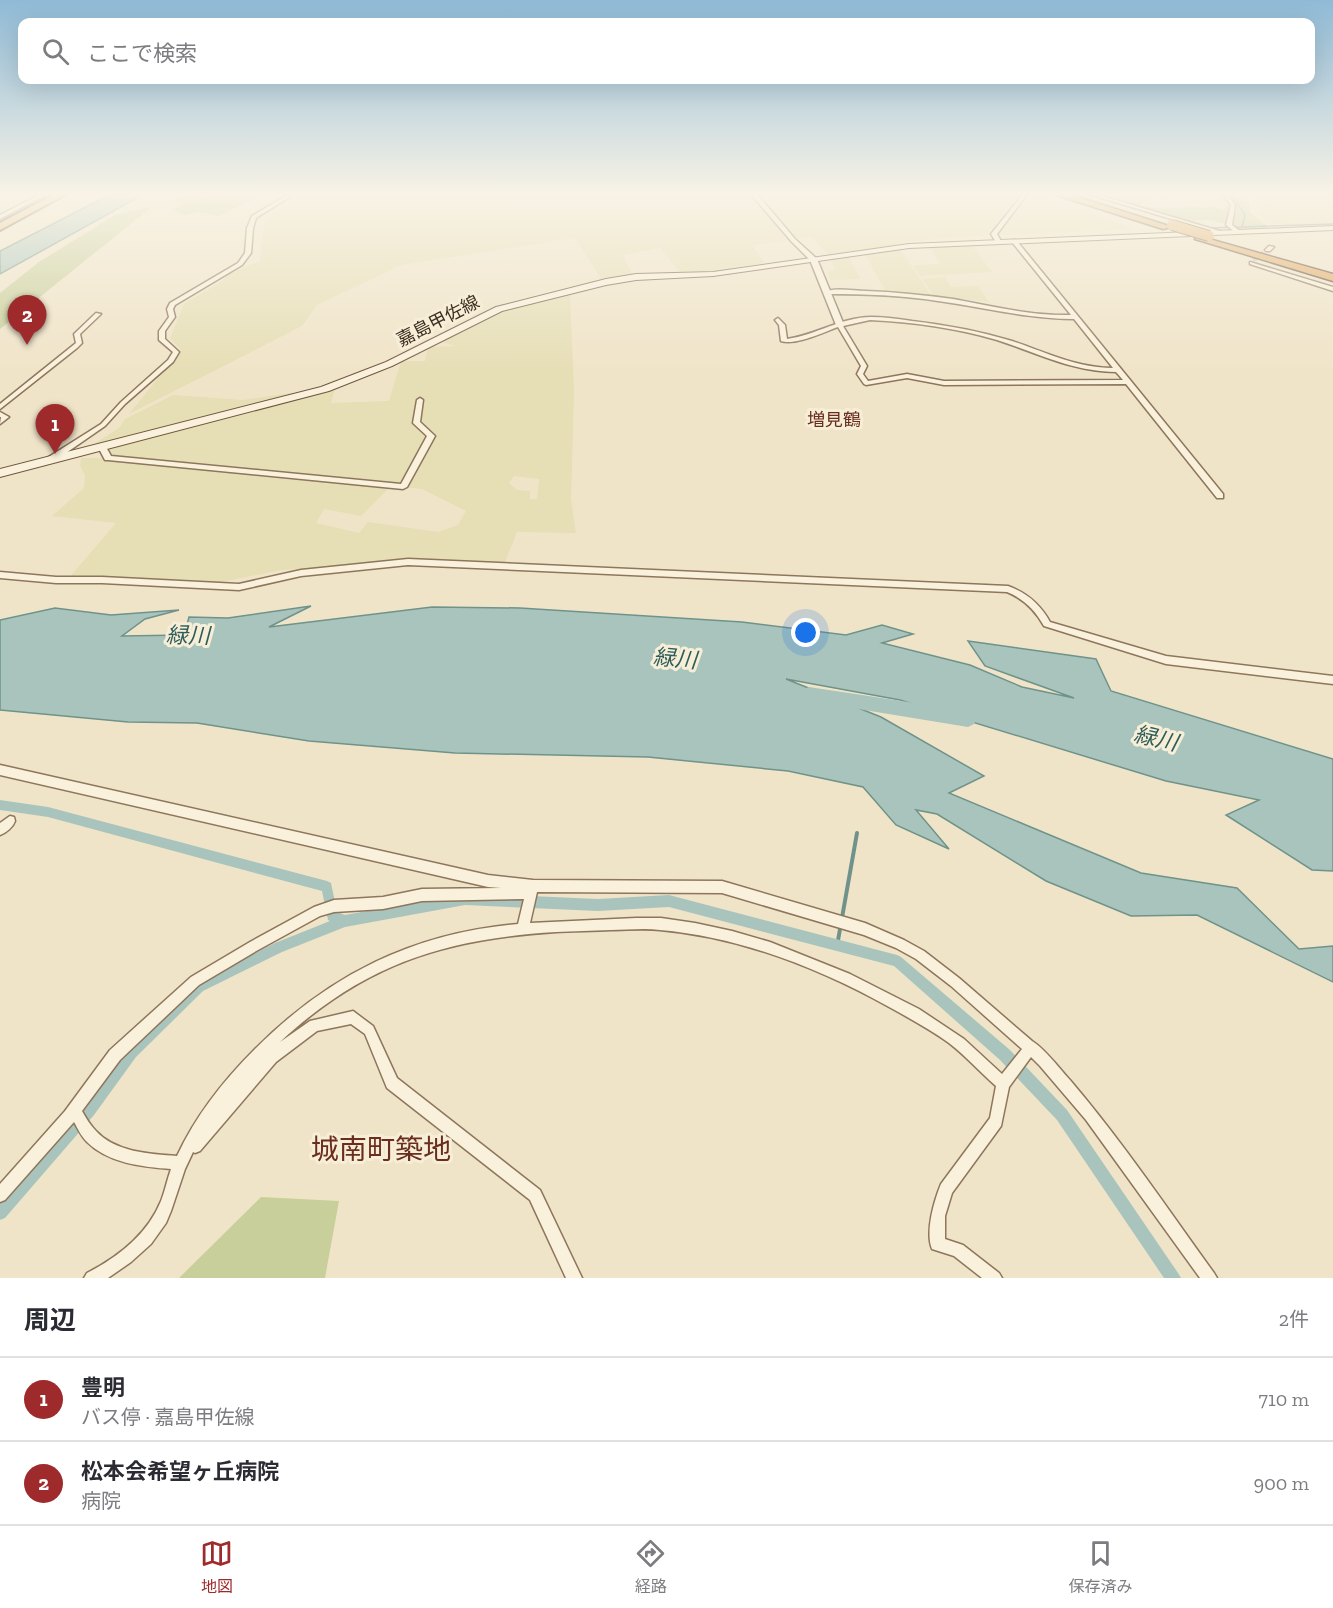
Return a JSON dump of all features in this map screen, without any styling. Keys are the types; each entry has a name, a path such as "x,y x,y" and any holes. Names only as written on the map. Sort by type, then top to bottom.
{"highway":[{"path":"1265,253 1333,276"}],"main road":[{"name":"嘉島甲佐線","path":"0,473 334,386 389,364 489,313 537,298 626,279 713,274 860,253"}],"street":[{"path":"50,460 104,425 123,403 171,361 176,352 162,340 162,331 172,317 170,309 172,304 240,264 248,253"},
{"path":"806,253 813,259 840,325 864,366 860,374 866,382 907,376 944,383 1129,382"},
{"path":"1023,253 1220,496"},
{"path":"1252,263 1333,289"},
{"path":"828,292 900,294 950,300 1043,318 1075,317"},
{"path":"0,407 75,347 79,343 77,334 98,314"},
{"path":"778,320 782,325 783,339 786,341 840,325 879,318 968,331 1000,339 1083,369 1118,370"},
{"path":"102,447 108,458 403,487 431,436 416,423 420,400"},
{"path":"0,414 6,417 0,422"},
{"path":"0,575 56,580 91,579 239,587 301,573 408,562 1008,590 1024,595 1041,611 1047,624 1144,656 1333,680"},
{"path":"0,770 469,877 532,889"},
{"path":"0,830 9,821"},
{"path":"0,1195 70,1116 116,1055 195,981 318,911 334,906 383,903 422,895 532,889 722,887 856,926 920,955 1031,1047 1091,1114 1209,1278"},
{"path":"524,927 532,889"},
{"path":"93,1278 148,1239 166,1207 180,1163 223,1093 272,1039 319,1002 381,964 458,938 524,927 661,924 751,943 814,965 886,998 946,1034 1003,1083"},
{"path":"180,1163 271,1057 314,1025 353,1017 369,1030 392,1083 535,1196 574,1278"},
{"path":"994,1278 958,1250 937,1244 938,1226 946,1189 996,1121 1003,1083 1031,1047"},
{"path":"70,1116 77,1115 94,1139 122,1153 145,1162 180,1163"}],"shaded area":[{"path":"261,253 481,253 401,265 317,305 302,326 129,414 181,350 170,338 184,304 222,281 230,273 260,261"},
{"path":"584,253 635,253 623,255 632,274 602,280"},
{"path":"664,253 758,253 765,263 708,271 680,272"},
{"path":"864,253 902,253 931,295 885,290"},
{"path":"933,253 977,253 992,272 920,276 913,265 940,264"},
{"path":"849,257 860,279 831,280 827,272 835,270 831,260"},
{"path":"945,277 951,287 978,286 989,302 934,296 922,279"},
{"path":"570,293 574,392 571,499 576,533 517,532 503,567 375,564 281,570 198,587 68,579 116,523 52,516 84,488 85,475 80,466 81,458 108,458 110,448 335,389 331,403 389,401 401,361 425,361 428,347 456,346 439,341 515,306","holes":["514,476 539,479 537,499 530,499 530,491 517,490 509,483","391,486 422,489 466,511 458,525 438,532 368,522 359,533 316,523 324,509 361,516"]},
{"path":"294,393 94,444 119,428 125,419 173,395 243,400"}],"green space":[{"path":"54,253 95,253 0,329 0,293"},
{"path":"261,1197 339,1201 325,1278 179,1278"}],"water":[{"path":"0,253 39,253 0,274"},
{"path":"311,606 269,627 432,607 520,608 742,622 846,635 882,625 913,634 882,643 970,665 1022,687 1074,698 985,666 968,641 1096,659 1111,691 1333,759 1333,871 1312,870 1226,815 1259,800 1166,781 900,700 786,679 881,717 984,776 949,793 1141,873 1237,888 1299,949 1333,946 1333,982 1197,915 1131,916 1046,881 937,814 916,810 949,849 896,825 863,787 788,771 648,757 455,753 309,741 197,723 128,722 0,710 0,620 55,608 111,615 179,610 145,619 122,636 184,635 189,617 228,618"}],"waterway":[{"name":"緑川","path":"809,694 968,719"},
{"path":"0,805 48,812 327,887 332,916 345,921"},
{"path":"837,946 857,833"},
{"path":"345,921 465,899 598,905 669,901 897,961 1005,1055 1062,1115 1173,1278"},
{"path":"0,1213 89,1110 131,1052 199,987 279,947 345,921"}],"tunnel":[{"path":"1253,260 1264,253"}],"place":[{"name":"松本会希望ヶ丘病院","path":"27,345"},
{"name":"豊明","path":"55,454"}],"district":[{"name":"増見鶴","path":"834,420"},
{"name":"城南町築地","path":"381,1149"}]}
